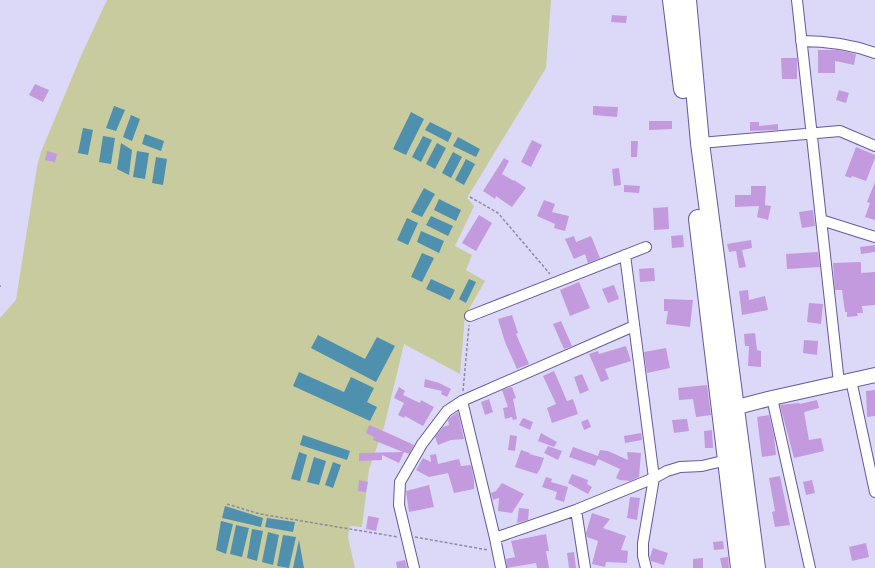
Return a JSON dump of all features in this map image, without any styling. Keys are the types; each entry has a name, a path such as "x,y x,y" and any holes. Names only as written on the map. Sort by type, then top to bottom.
{"highway":[{"path":"672,0 688,142 729,410 756,568"},
{"path":"687,0 700,143 729,410 727,460 740,568"}],"street":[{"path":"797,0 821,220 845,382 875,492"},
{"path":"801,41 853,45 875,53"},
{"path":"700,143 840,131 875,146"},
{"path":"821,220 875,237"},
{"path":"470,316 646,247"},
{"path":"625,255 654,478 643,543 643,556 646,568"},
{"path":"414,568 399,504 400,482 422,444 447,411 462,401 634,326"},
{"path":"729,410 772,398 875,375"},
{"path":"772,398 810,568"},
{"path":"462,401 501,568"},
{"path":"495,538 576,510 654,478 667,471 680,467 702,466 727,460"},
{"path":"576,510 585,568"}],"path":[{"path":"470,197 498,213 557,282"},
{"path":"462,401 470,316"},
{"path":"227,504 260,514 408,539 415,536 423,537 498,551"}],"green space":[{"path":"107,0 551,0 546,68 467,198 474,206 455,246 472,255 466,270 485,281 465,316 460,374 404,344 384,427 369,469 362,527 350,526 348,537 355,568 0,568 0,318 16,300 37,167 41,152 81,56"}],"water":[{"path":"114,106 125,110 116,131 106,128"},
{"path":"411,112 424,119 406,155 393,149"},
{"path":"131,115 140,119 132,141 123,137"},
{"path":"430,122 452,133 448,142 425,130"},
{"path":"83,128 93,130 88,155 78,153"},
{"path":"145,134 164,141 161,151 142,144"},
{"path":"103,136 115,138 111,164 99,162"},
{"path":"423,136 432,140 421,162 412,157"},
{"path":"458,137 480,149 476,157 453,146"},
{"path":"121,143 132,150 129,175 117,169"},
{"path":"437,143 446,148 435,169 426,164"},
{"path":"137,151 149,153 145,179 133,177"},
{"path":"453,152 462,157 451,178 442,173"},
{"path":"156,157 167,159 163,185 152,183"},
{"path":"466,159 475,164 464,185 455,180"},
{"path":"424,188 435,194 422,217 411,212"},
{"path":"439,199 461,210 456,221 434,210"},
{"path":"431,216 453,226 448,236 426,225"},
{"path":"407,218 418,223 408,245 397,240"},
{"path":"421,231 444,241 439,253 417,242"},
{"path":"422,253 434,258 422,282 411,277"},
{"path":"431,279 455,290 450,300 426,289"},
{"path":"469,279 476,282 466,303 459,299"},
{"path":"318,335 365,359 377,337 395,346 376,382 311,348"},
{"path":"299,372 344,392 351,377 374,388 367,402 377,407 370,421 293,386"},
{"path":"303,435 350,451 347,460 300,445"},
{"path":"299,452 307,455 300,481 291,479"},
{"path":"314,457 326,461 319,485 307,482"},
{"path":"333,462 341,465 333,488 325,485"},
{"path":"225,506 263,518 261,527 222,518"},
{"path":"267,518 295,522 293,532 265,527"},
{"path":"221,521 233,524 226,554 216,550"},
{"path":"236,525 249,528 242,557 230,554"},
{"path":"252,529 263,531 257,561 247,558"},
{"path":"268,532 279,535 273,565 262,562"},
{"path":"283,535 296,537 289,568 277,566"},
{"path":"299,540 304,568 293,568"}],"building":[{"path":"612,15 627,16 626,23 611,22"},
{"path":"818,50 838,50 856,54 854,65 835,61 835,73 818,73"},
{"path":"781,58 797,58 797,79 782,79"},
{"path":"35,84 49,90 43,102 29,95"},
{"path":"839,90 849,93 846,103 836,100"},
{"path":"593,106 618,107 617,117 593,115"},
{"path":"649,121 672,121 672,129 649,130"},
{"path":"750,122 759,122 759,126 778,124 778,130 750,131"},
{"path":"532,140 542,145 531,167 521,162"},
{"path":"631,141 638,141 637,157 631,157"},
{"path":"856,147 875,155 866,181 852,176 851,178 845,176"},
{"path":"47,151 57,154 55,162 45,160"},
{"path":"504,158 509,161 502,174 526,188 512,207 496,196 495,199 483,191"},
{"path":"619,168 621,185 614,186 612,169"},
{"path":"875,182 875,220 865,217 870,203 867,202"},
{"path":"624,185 640,186 639,193 624,192"},
{"path":"751,186 766,186 765,205 771,206 768,220 757,217 759,206 735,207 735,195 751,195"},
{"path":"544,200 555,204 552,212 569,216 565,231 554,228 555,224 537,216"},
{"path":"668,207 669,229 654,230 653,208"},
{"path":"813,210 815,226 802,228 799,212"},
{"path":"479,215 492,223 476,251 462,243"},
{"path":"683,235 684,247 672,248 671,236"},
{"path":"574,236 576,242 591,236 600,258 588,263 585,254 574,259 565,239"},
{"path":"751,240 752,248 742,250 746,267 739,268 736,251 729,252 727,244"},
{"path":"875,245 875,252 861,254 860,247"},
{"path":"818,252 820,267 787,269 786,254"},
{"path":"861,262 861,273 875,272 875,305 862,306 863,313 857,313 858,316 847,317 842,290 835,290 833,263"},
{"path":"654,268 655,281 640,282 639,269"},
{"path":"579,282 590,308 570,316 560,290"},
{"path":"614,285 619,299 608,303 602,289"},
{"path":"748,290 749,300 765,296 768,310 742,315 739,291"},
{"path":"664,299 693,300 690,327 666,324 668,311 664,311"},
{"path":"809,303 823,304 821,324 807,322"},
{"path":"512,315 518,333 516,334 529,364 517,369 505,342 498,319"},
{"path":"561,321 572,346 564,349 553,324"},
{"path":"755,333 757,350 761,351 761,367 748,366 749,346 745,346 744,334"},
{"path":"804,340 818,341 817,355 803,353"},
{"path":"626,346 631,361 605,369 609,379 601,382 589,354 598,351 599,354"},
{"path":"666,348 670,368 647,373 644,352"},
{"path":"554,371 567,401 573,399 578,414 552,423 547,408 556,404 543,376"},
{"path":"582,374 589,390 580,394 574,377"},
{"path":"425,379 439,383 451,389 447,397 441,394 442,391 424,387"},
{"path":"707,385 711,415 696,417 693,399 679,400 678,388"},
{"path":"399,387 405,391 403,395 420,403 421,400 434,407 423,426 405,416 404,418 398,415 404,403 394,398"},
{"path":"512,387 516,398 513,399 517,419 513,420 512,417 505,419 503,408 508,407 502,390"},
{"path":"875,390 875,416 867,417 866,391"},
{"path":"489,399 493,412 485,415 481,402"},
{"path":"817,400 819,408 804,412 809,440 821,438 824,451 794,458 780,405 800,404"},
{"path":"458,412 464,439 451,440 438,445 435,437 443,427 449,425 448,420"},
{"path":"769,415 774,436 776,455 762,457 757,417"},
{"path":"523,418 533,422 530,430 519,425"},
{"path":"588,419 591,427 584,430 581,422"},
{"path":"687,419 689,431 674,433 672,420"},
{"path":"369,425 414,445 409,454 404,452 399,463 382,455 382,460 359,461 359,453 403,452 373,440 374,437 366,433"},
{"path":"712,430 713,448 705,448 704,431"},
{"path":"541,433 557,442 554,447 538,441"},
{"path":"641,433 642,440 625,443 624,436"},
{"path":"510,435 517,436 515,451 508,450"},
{"path":"548,446 562,451 558,460 544,453"},
{"path":"573,447 598,456 600,450 608,451 628,460 627,452 641,453 639,477 630,481 620,480 616,478 620,469 598,459 595,466 569,457"},
{"path":"521,450 544,458 537,474 515,467"},
{"path":"436,454 438,464 459,459 461,466 471,465 474,489 454,493 448,473 429,477 416,470 423,458 431,462 430,455"},
{"path":"572,474 588,480 587,484 592,487 588,494 568,483"},
{"path":"780,476 790,525 775,527 772,512 775,511 769,478"},
{"path":"546,477 552,479 551,482 568,487 564,502 555,499 557,492 542,487"},
{"path":"359,480 368,482 366,492 358,491"},
{"path":"812,480 815,493 806,495 803,482"},
{"path":"502,483 524,494 512,513 498,511 499,498 493,500 491,493 496,491"},
{"path":"429,485 434,507 409,512 406,491"},
{"path":"630,497 640,498 637,520 627,518"},
{"path":"519,508 529,509 528,520 517,523"},
{"path":"592,513 610,519 603,528 626,536 621,550 628,551 627,563 606,562 605,567 592,564 598,541 587,537 586,533"},
{"path":"368,516 379,518 376,531 366,529"},
{"path":"546,534 549,551 546,551 549,568 537,568 536,563 507,568 506,559 515,557 511,541"},
{"path":"723,541 724,549 714,550 713,542"},
{"path":"866,543 869,557 852,561 849,547"},
{"path":"653,548 668,553 664,565 651,561 650,557"},
{"path":"574,552 576,568 569,568 567,553"},
{"path":"728,557 729,568 722,568 720,558"},
{"path":"703,558 703,568 693,568 693,559"},
{"path":"405,560 407,568 397,568 396,562"}]}
